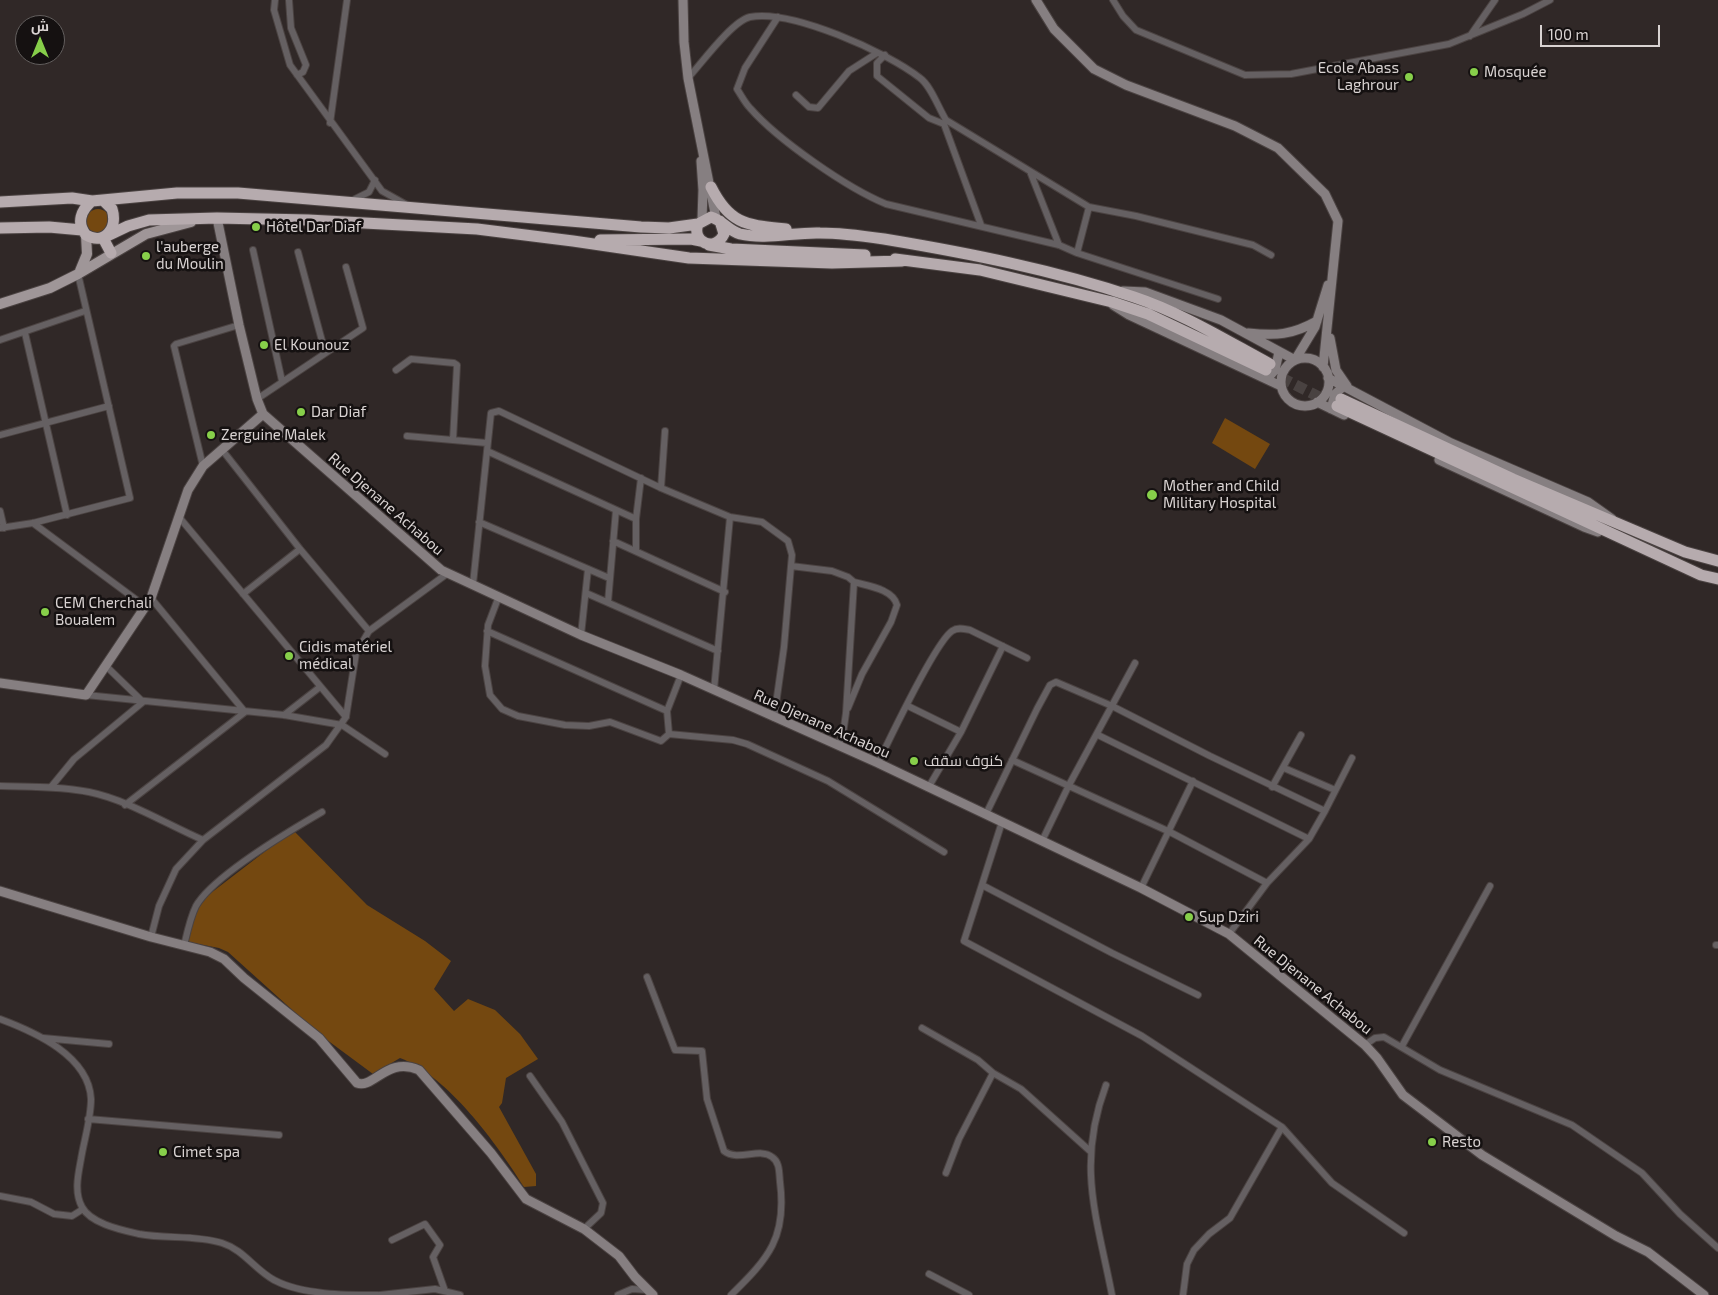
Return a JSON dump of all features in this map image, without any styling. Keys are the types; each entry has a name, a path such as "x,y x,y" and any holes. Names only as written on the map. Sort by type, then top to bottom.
{"highway":[{"path":"711,187 720,204 736,220 749,224 881,238 935,248 985,258 1110,296"},
{"path":"0,202 72,198 97,200 209,192 641,227 688,227 711,217 740,234 755,236 820,232"},
{"path":"84,233 81,214 97,200"},
{"path":"97,200 111,207 114,219 111,231 105,237"},
{"path":"0,228 55,227 84,233 91,238 105,237 128,226 149,220 213,218 359,222 477,230 573,241 689,258 832,263 902,261"},
{"path":"705,243 718,242 724,234 718,220"},
{"path":"700,222 696,233 705,243"},
{"path":"105,237 110,253"},
{"path":"573,241 691,238 731,249 862,254 902,261 980,270 1162,308 1268,371"},
{"path":"1336,404 1403,438 1614,528 1718,562"},
{"path":"1614,528 1702,575 1718,579"}],"main road":[{"path":"0,304 50,288 78,274 110,253 146,234 213,218"},
{"path":"78,274 86,261 84,233"}],"street":[{"path":"275,0 274,10 290,65 330,123 382,191 413,208"},
{"path":"289,0 291,28 306,65 303,72 297,75"},
{"path":"330,123 347,0"},
{"path":"685,0 683,13 688,78 718,220"},
{"path":"1036,0 1054,29 1094,69 1126,84 1235,126 1278,148 1325,194 1338,221 1323,367"},
{"path":"1113,0 1123,16 1136,30 1245,75 1291,74 1450,44 1550,0"},
{"path":"1470,36 1495,0"},
{"path":"688,78 726,34 749,17 778,17 862,44 877,53 885,55 922,79 945,122 981,225"},
{"path":"778,17 745,68 738,89 749,108 789,143 864,195 886,204 1059,245 1077,253 1218,299"},
{"path":"796,95 809,107 818,108 849,71 877,53"},
{"path":"885,55 877,63 877,76 929,118 945,122 1089,207 1136,216 1253,245 1271,255"},
{"path":"698,128 703,190 700,222"},
{"path":"1031,174 1059,245"},
{"path":"349,202 369,192 375,180"},
{"path":"1077,253 1089,207"},
{"name":"Rue Djenane Achabou","path":"213,218 257,399 263,414 441,570 581,635 681,675 878,763 1141,888 1229,934 1365,1045 1377,1058 1402,1095 1474,1149 1616,1236 1648,1252 1704,1295"},
{"path":"253,250 282,381"},
{"path":"298,252 326,352"},
{"path":"257,399 362,330 364,326 346,267"},
{"path":"1281,386 1285,368 1295,360 1317,321 1334,268"},
{"path":"0,511 2,528 33,523 130,498 78,274"},
{"path":"1145,292 1221,320 1295,360 1310,358 1323,367 1328,378 1328,388 1324,396 1317,402 1311,405 1297,405 1287,398 1281,386 1268,371 1129,315 1110,296 1145,292"},
{"path":"0,340 86,311"},
{"path":"1245,333 1277,336 1295,331 1317,321"},
{"path":"203,466 174,346 239,325"},
{"path":"1328,325 1334,364 1347,388"},
{"path":"25,333 67,515"},
{"path":"1268,371 1275,370 1279,352"},
{"path":"396,370 411,360 454,363 456,365 453,440"},
{"path":"1328,378 1451,443 1588,502 1604,512 1614,528"},
{"path":"1317,402 1336,404 1335,394 1347,388"},
{"path":"0,435 109,406"},
{"path":"473,584 490,413 499,412 661,488 730,516 762,522 790,544 791,566 784,646 774,718"},
{"path":"86,695 151,598 188,490 203,466 223,451 263,414"},
{"path":"661,488 666,431"},
{"path":"407,436 488,443"},
{"path":"223,451 300,549 369,631"},
{"path":"487,451 636,519"},
{"path":"636,551 636,519 641,478"},
{"path":"608,602 616,510"},
{"path":"714,690 725,592 730,516"},
{"path":"180,517 346,717"},
{"path":"479,522 609,578"},
{"path":"33,523 146,607"},
{"path":"613,541 725,592"},
{"path":"243,594 300,549"},
{"path":"791,566 832,571 848,577 854,582 889,594 894,598 897,605 891,622 862,674 846,713"},
{"path":"581,635 588,570"},
{"path":"150,937 159,906 176,868 203,840 326,745 342,725 346,717 356,653 369,631 448,573"},
{"path":"838,746 843,734 846,713 854,582"},
{"path":"586,594 718,651"},
{"path":"499,596 487,631 485,666 490,695 502,709 518,716 556,724 588,726 610,722 661,741 669,734 733,740 747,744 828,781 944,852"},
{"path":"151,598 245,712"},
{"path":"878,763 937,651 953,630 961,628 970,630 1027,658"},
{"path":"487,631 667,711"},
{"path":"928,788 961,732 1003,646"},
{"path":"1042,841 1069,785 1098,735 1135,663"},
{"path":"106,666 143,702"},
{"path":"669,734 667,711 681,675"},
{"path":"0,683 143,702 284,716 342,725 385,754"},
{"path":"986,814 1053,683 1060,683 1112,706 1272,787 1325,811"},
{"path":"284,716 320,687"},
{"path":"51,787 74,759 143,702"},
{"path":"908,706 961,732"},
{"path":"125,805 245,712"},
{"path":"1098,735 1310,839"},
{"path":"1272,787 1301,735"},
{"path":"1229,934 1267,883 1310,839 1352,758"},
{"path":"1012,760 1170,832 1267,883"},
{"path":"1284,768 1335,790"},
{"path":"1141,888 1170,832 1193,781"},
{"path":"0,786 51,787 89,792 125,805 203,840"},
{"path":"184,946 197,905 209,891 283,834 322,812"},
{"path":"1002,822 964,941 1142,1036 1282,1127 1332,1184 1404,1233"},
{"path":"982,885 1112,954 1198,995"},
{"path":"1402,1046 1490,886"},
{"path":"0,890 150,937 210,952 224,959 244,978 319,1038 357,1082 365,1084 397,1066 408,1065 419,1070 491,1153 526,1199 584,1229 619,1256 650,1292"},
{"path":"647,977 675,1050 691,1052 699,1050 704,1054 707,1100 724,1150 738,1156 768,1154 774,1158 778,1166 782,1196 780,1231 757,1269 731,1295"},
{"path":"0,1019 27,1029 62,1052 81,1070 89,1082 91,1100 78,1178 78,1195 83,1209 100,1222 117,1229 143,1234 221,1242 248,1257 274,1280 314,1292 379,1295 430,1289 460,1295"},
{"path":"922,1028 978,1060 993,1073 1021,1089 1090,1151"},
{"path":"1365,1045 1381,1036 1402,1046 1448,1074 1572,1125 1642,1173 1680,1214 1718,1248"},
{"path":"41,1038 108,1044"},
{"path":"946,1173 959,1139 993,1073"},
{"path":"530,1076 562,1122 603,1203 601,1213 584,1229"},
{"path":"1106,1085 1098,1110 1090,1151 1090,1184 1112,1295"},
{"path":"88,1119 280,1135"},
{"path":"1182,1295 1187,1264 1194,1250 1209,1234 1230,1218 1282,1127"},
{"path":"0,1196 31,1202 54,1214 72,1216 83,1209"},
{"path":"392,1240 425,1224 440,1245 433,1256 445,1291"},
{"path":"929,1274 969,1295"},
{"path":"618,1295 632,1289 650,1292"}],"shaded area":[{"path":"98,209 103,210 109,216 109,226 103,232 98,233 93,232 87,226 86,221 87,216 93,210"},
{"path":"1225,418 1270,444 1255,469 1212,443"},
{"path":"293,830 367,905 425,941 451,961 434,989 454,1011 468,999 495,1010 520,1034 538,1059 506,1078 502,1103 499,1107 536,1174 536,1186 524,1187 500,1151 470,1113 453,1095 418,1067 400,1058 373,1074 319,1034 228,952 219,948 188,942 193,916 207,896"}],"tunnel":[{"path":"1266,370 1337,406"}],"place":[{"name":"Mosquée","path":"1474,72"},
{"name":"Ecole Abass Laghrour","path":"1409,77"},
{"name":"Hôtel Dar Diaf","path":"256,227"},
{"name":"l'auberge du Moulin","path":"146,256"},
{"name":"El Kounouz","path":"264,345"},
{"name":"Dar Diaf","path":"301,412"},
{"name":"Zerguine Malek","path":"211,435"},
{"name":"Mother and Child Military Hospital","path":"1152,495"},
{"name":"CEM Cherchali Boualem","path":"45,612"},
{"name":"Cidis matériel médical","path":"289,656"},
{"name":"كنوف سقف","path":"914,761"},
{"name":"Sup Dziri","path":"1189,917"},
{"name":"Resto","path":"1432,1142"},
{"name":"Cimet spa","path":"163,1152"}]}
